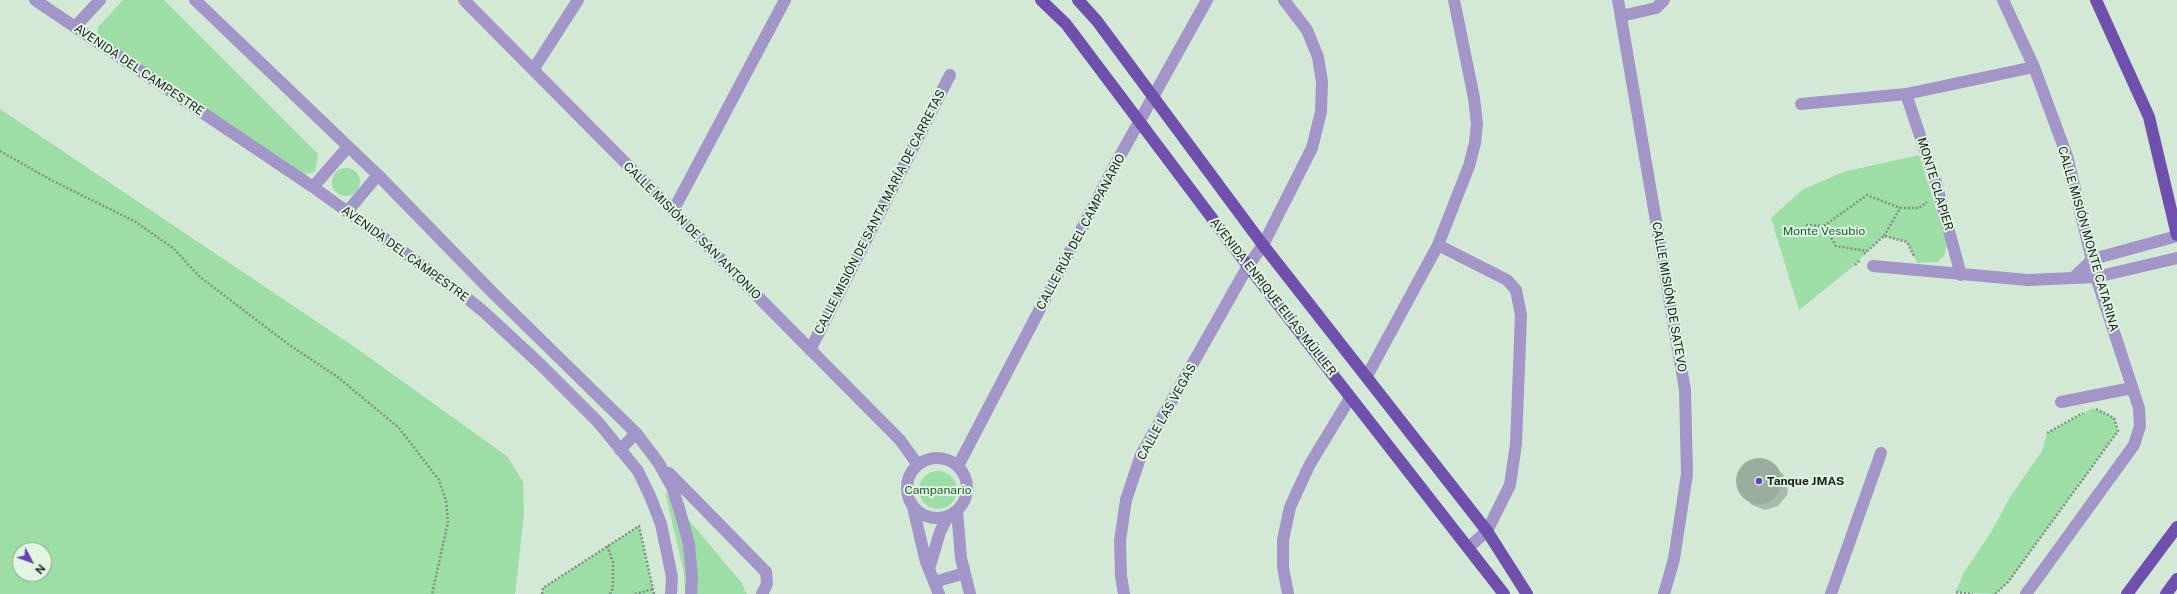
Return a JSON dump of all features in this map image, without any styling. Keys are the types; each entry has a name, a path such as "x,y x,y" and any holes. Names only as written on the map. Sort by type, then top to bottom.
{"main road":[{"name":"AVENIDA ENRIQUE ELÍAS MÜLLER","path":"1041,0 1066,24 1248,266 1504,594"},
{"name":"AVENIDA ENRIQUE ELÍAS MÜLLER","path":"1078,0 1097,21 1263,245 1487,531 1527,594"},
{"path":"2096,0 2149,117 2177,236"},
{"path":"2127,594 2177,527"},
{"path":"2166,594 2177,579"}],"street":[{"name":"AVENIDA DEL CAMPESTRE","path":"35,0 313,187 462,294 484,312 598,422 638,471 661,524 672,577 671,594"},
{"path":"75,27 100,0"},
{"name":"AVENIDA DEL CAMPESTRE","path":"195,0 347,148 378,175 491,291 636,433 658,462 760,564 767,578 767,584 762,594"},
{"name":"CALLE MISIÓN DE SAN ANTONIO","path":"464,0 900,440 918,465"},
{"path":"533,70 578,0"},
{"path":"673,211 785,0"},
{"name":"CALLE RÚA DEL CAMPANARIO","path":"958,466 1115,165 1140,123 1207,0"},
{"name":"CALLE LAS VEGAS","path":"1124,594 1121,576 1120,541 1126,500 1141,455 1248,266 1263,245 1312,148 1321,112 1322,82 1318,57 1307,30 1284,0"},
{"path":"1367,376 1438,245 1469,166 1475,143 1477,124 1474,98 1454,0"},
{"name":"CALLE MISIÓN DE SATEVO","path":"1618,0 1685,390 1687,474 1674,559 1664,594"},
{"path":"1621,16 1656,8 1664,0"},
{"name":"CALLE MISIÓN MONTE CATARINA","path":"2003,0 2034,68 2067,156 2096,277 2139,408 2140,420 2134,445 2026,594"},
{"path":"1801,104 1906,94 2034,68"},
{"name":"CALLE MISIÓN DE SANTA MARÍA DE CARRETAS","path":"810,350 950,75"},
{"name":"MONTE CLAPIER","path":"1906,94 1940,196 1961,275"},
{"path":"313,187 347,148"},
{"path":"347,212 378,175"},
{"path":"2073,278 2092,258 2177,236"},
{"path":"1438,245 1507,280 1516,290 1520,304 1521,315 1516,444 1510,484 1500,508 1487,531 1469,548"},
{"path":"1873,266 2028,280 2096,277 2177,258"},
{"path":"2061,402 2132,388"},
{"path":"1288,594 1282,567 1284,540 1290,506 1310,464 1350,398"},
{"path":"620,450 636,433"},
{"path":"1831,594 1881,453"},
{"path":"929,569 940,532 963,503 967,494 967,484 964,474 958,466 947,460 934,458 918,465 908,480 907,490 913,507 929,569 939,594"},
{"name":"AVENIDA DEL CAMPESTRE","path":"658,462 672,487 689,544 692,578 691,594"},
{"path":"913,507 929,517 953,514"},
{"path":"953,514 961,558 970,594"},
{"path":"934,582 965,573"}],"path":[{"path":"0,151 51,180 136,222 174,249 200,276 288,344 339,378 399,428 439,480 446,501 448,522 432,594"},
{"path":"1806,225 1824,226 1867,195 1900,208 1919,208 1940,196"},
{"path":"1855,265 1867,251 1884,236 1900,208"},
{"path":"1824,226 1836,246 1867,251"},
{"path":"1884,236 1907,242 1917,263"},
{"path":"1995,594 2008,582 2118,431 2114,418 2094,408"},
{"path":"2047,433 2087,411"},
{"path":"542,594 543,588 638,526 654,594"},
{"path":"607,546 613,562 614,588 610,594"},
{"path":"635,594 653,589"},
{"path":"1956,592 1973,594"}],"green space":[{"path":"123,0 164,0 318,154 315,172 299,175 97,40 98,27"},
{"path":"0,109 356,348 508,457 523,482 524,514 515,594 0,594"},
{"name":"Monte Vesubio","path":"1919,155 1947,243 1945,254 1938,262 1917,263 1907,242 1884,236 1867,251 1855,265 1799,310 1771,218 1802,190 1843,172"},
{"path":"346,168 356,172 360,182 356,192 346,196 336,192 332,182 336,172"},
{"path":"2093,408 2114,418 2118,431 2008,582 1995,594 1956,592 1963,574 1990,534 2010,497 2042,451 2047,433"},
{"name":"Campanario","path":"938,471 951,477 957,490 951,503 938,509 925,503 919,490 925,477"},
{"path":"665,492 741,582 747,594 685,594 684,573"},
{"path":"639,526 654,594 542,594 543,588"}],"building":[{"name":"Tanque JMAS","path":"1759,458 1772,462 1778,468 1782,481 1778,494 1772,500 1759,504 1746,500 1740,494 1736,481 1740,468 1746,462"}],"place":[{"name":"Tanque JMAS","path":"1759,481"}]}
